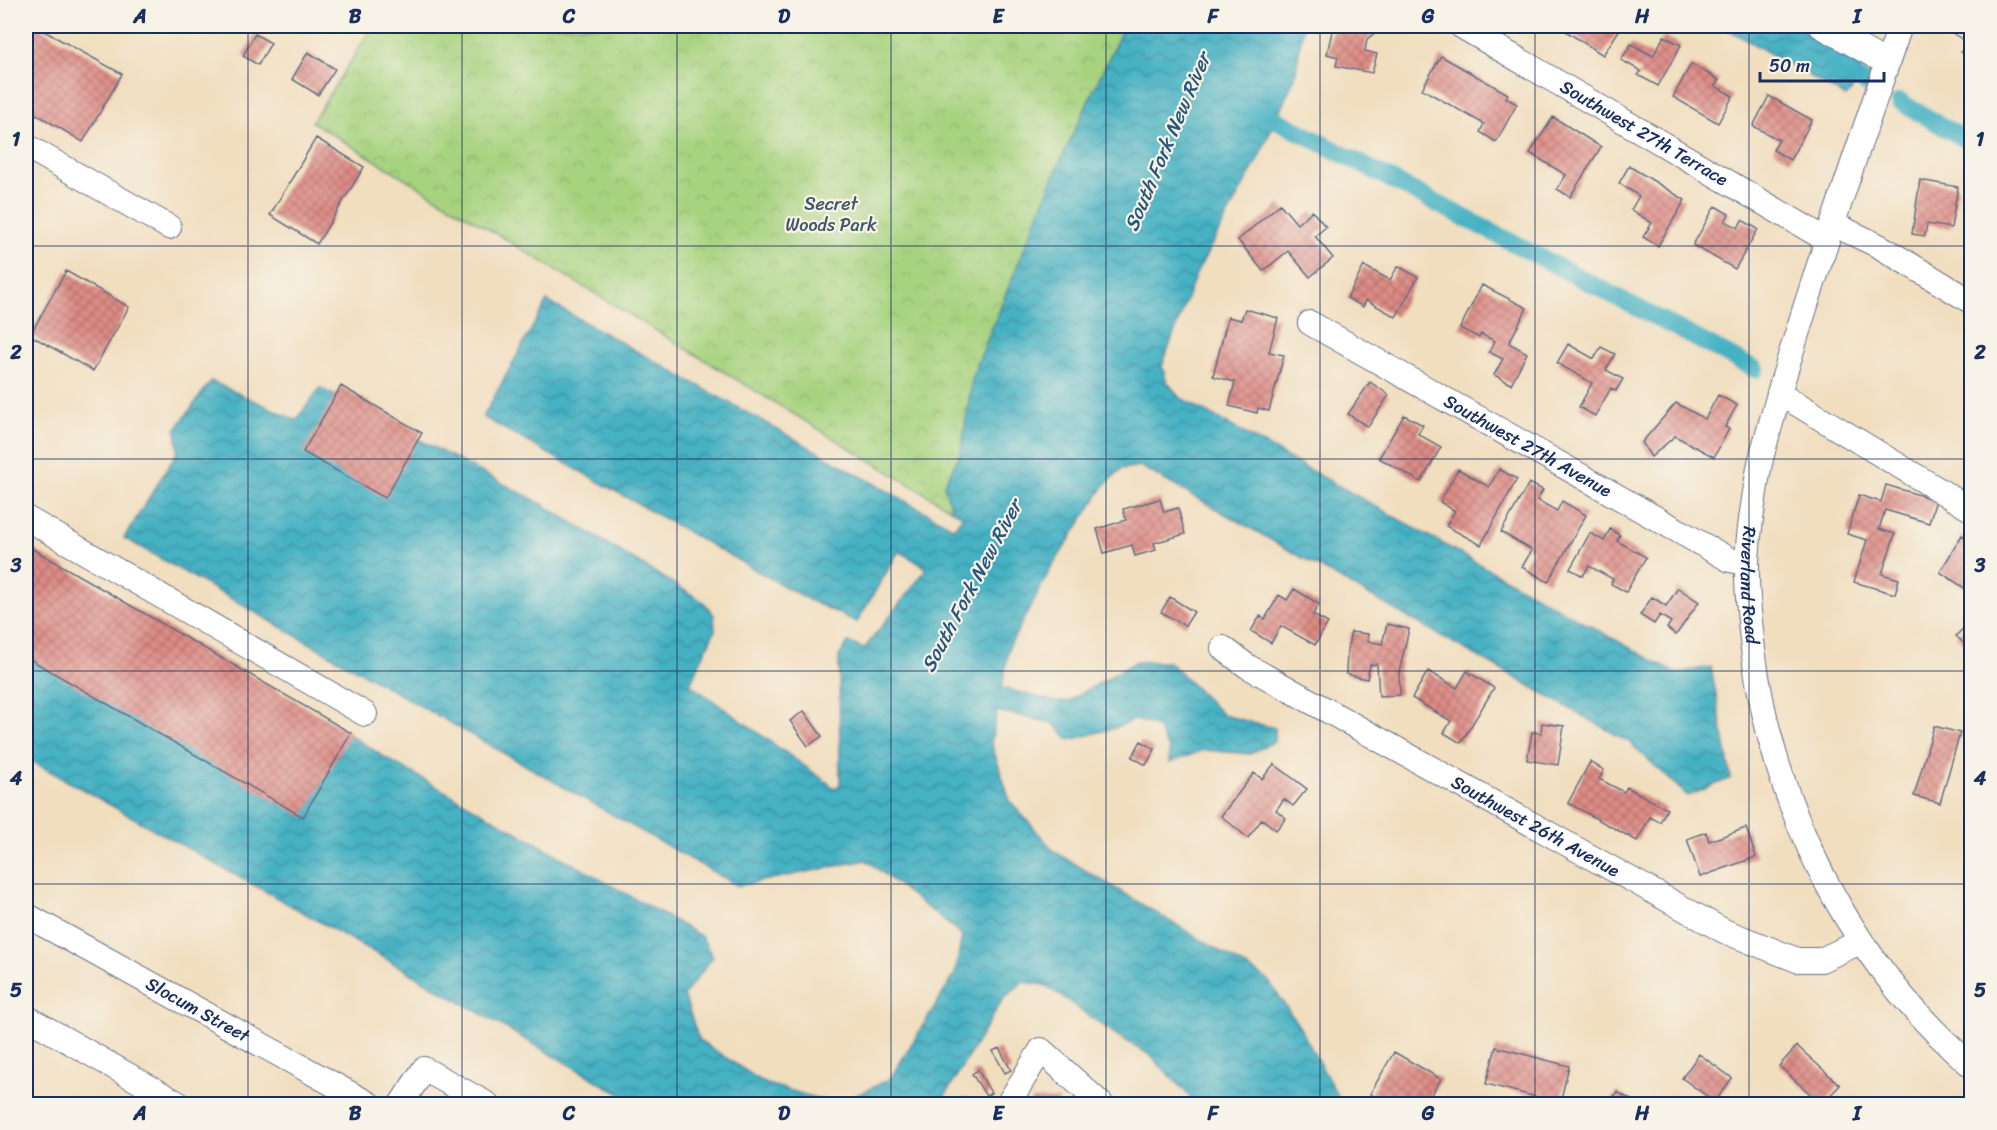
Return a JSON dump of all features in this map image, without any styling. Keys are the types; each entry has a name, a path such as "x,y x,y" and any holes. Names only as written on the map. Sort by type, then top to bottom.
{"street":[{"name":"Southwest 27th Terrace","path":"1461,26 1830,232 1879,246 1971,302"},
{"path":"1821,26 1887,63"},
{"name":"Riverland Road","path":"1900,26 1830,232 1779,393 1758,471 1747,563 1750,621 1757,680 1772,744 1795,814 1824,880 1860,942 1916,1011 1971,1066"},
{"path":"26,146 169,227"},
{"name":"Southwest 27th Avenue","path":"1310,323 1730,560 1747,563"},
{"path":"1779,393 1971,510"},
{"path":"26,518 365,714"},
{"name":"Southwest 26th Avenue","path":"1223,648 1247,666 1724,931 1797,960 1821,960 1860,942"},
{"name":"Slocum Street","path":"26,915 369,1104"},
{"path":"26,1017 179,1104"},
{"path":"1008,1104 1041,1050 1101,1104"},
{"path":"401,1104 424,1069 487,1104"}],"green space":[{"name":"Secret Woods Park","path":"373,26 1124,26 1058,166 973,375 961,452 944,485 952,510 312,122"}],"water":[{"name":"South Fork New River","path":"1124,26 1303,26 1295,77 1258,159 1196,274 1162,366 1166,380 1179,397 1675,673 1711,667 1731,778 1688,796 1629,742 1140,466 1121,469 1104,486 1051,568 1009,647 1002,688 1057,702 1069,701 1135,662 1169,662 1223,715 1275,728 1275,741 1250,754 1204,750 1169,763 1169,750 1157,727 1136,719 1115,728 1070,740 1053,723 997,711 991,742 1010,801 1055,852 1268,980 1300,1028 1342,1104 1197,1104 1150,1055 1115,1034 1045,985 1023,982 1002,1000 940,1104 838,1104 890,1079 955,974 962,935 866,860 738,886 124,538 178,451 176,429 211,381 296,420 320,388 540,503 704,602 714,615 715,630 690,684 835,788 840,785 839,657 848,642 864,649 925,571 924,566 899,551 857,622 809,600 483,417 547,301 954,528 963,516 952,510 944,485 961,452 973,375 1058,166"},
{"path":"1722,26 1796,26 1863,65 1846,97"},
{"path":"26,550 216,657 384,757 701,936 713,957 684,995 699,1040 764,1083 837,1104 637,1104 388,960 26,758"}],"building":[{"path":"35,26 122,74 83,142 26,108 26,42"},
{"path":"1344,26 1377,26 1376,32 1367,39 1365,51 1377,54 1372,73 1336,66 1338,57 1327,54 1333,27 1343,29"},
{"path":"1571,26 1622,26 1603,55 1567,32"},
{"path":"1960,26 1972,26 1972,59 1961,52 1967,42 1954,34"},
{"path":"255,34 271,43 258,65 243,56"},
{"path":"1664,36 1681,45 1658,86 1638,75 1641,71 1621,60 1631,44 1653,56"},
{"path":"308,52 335,69 318,95 292,79"},
{"path":"1441,56 1508,94 1506,98 1517,104 1496,142 1480,132 1484,124 1422,89"},
{"path":"1691,64 1719,80 1715,86 1733,96 1718,123 1673,97"},
{"path":"1769,96 1812,120 1790,160 1773,150 1779,140 1753,126"},
{"path":"1553,117 1601,147 1570,197 1557,189 1566,175 1530,153"},
{"path":"316,138 364,167 317,244 270,215"},
{"path":"1629,166 1685,200 1658,246 1643,237 1652,223 1631,210 1639,196 1619,183"},
{"path":"1920,180 1958,187 1951,228 1927,224 1925,236 1912,234"},
{"path":"1280,204 1297,224 1312,211 1326,227 1315,236 1333,258 1310,277 1288,251 1263,271 1238,240"},
{"path":"1715,206 1729,214 1725,221 1738,228 1742,220 1758,229 1735,269 1693,245"},
{"path":"1364,266 1390,280 1398,266 1418,277 1396,317 1366,300 1363,307 1347,298"},
{"path":"66,271 129,307 93,371 30,335"},
{"path":"1482,285 1527,308 1509,343 1527,353 1511,384 1494,375 1503,359 1489,352 1495,341 1481,334 1479,338 1460,328"},
{"path":"1245,309 1278,318 1269,352 1284,355 1269,411 1258,408 1257,413 1229,406 1235,382 1213,376 1228,317 1241,320"},
{"path":"1568,344 1594,359 1601,347 1615,354 1606,370 1623,379 1616,391 1611,388 1595,416 1579,407 1592,383 1557,363"},
{"path":"1370,382 1389,395 1368,427 1348,414"},
{"path":"341,386 422,433 385,498 303,452"},
{"path":"1718,395 1737,405 1725,427 1729,429 1714,457 1675,436 1651,457 1642,442 1676,403 1705,419"},
{"path":"1404,415 1423,425 1418,434 1441,447 1421,482 1379,458"},
{"path":"1458,469 1489,487 1499,469 1517,479 1481,545 1446,526 1455,511 1440,502"},
{"path":"1529,483 1543,490 1537,500 1557,511 1562,501 1586,515 1548,582 1522,567 1532,550 1501,532"},
{"path":"1886,485 1936,500 1929,523 1885,510 1879,529 1895,534 1882,574 1899,579 1895,594 1854,582 1867,540 1847,534 1859,495 1881,502"},
{"path":"1160,499 1164,512 1178,508 1185,534 1154,543 1156,550 1135,556 1132,545 1104,553 1097,529 1126,520 1123,509"},
{"path":"1610,529 1620,535 1617,541 1646,557 1626,592 1611,584 1613,579 1589,566 1583,576 1570,569 1590,533 1604,541"},
{"path":"1962,535 1972,541 1972,587 1969,591 1940,572"},
{"path":"26,545 351,733 303,817 26,657"},
{"path":"1678,588 1699,602 1676,635 1667,628 1671,622 1660,615 1654,624 1640,615 1652,597 1666,606"},
{"path":"1294,589 1319,604 1313,615 1328,623 1315,645 1281,626 1271,643 1251,631 1260,616 1265,619 1279,595 1287,600"},
{"path":"1170,597 1194,612 1185,626 1161,612"},
{"path":"1972,619 1972,664 1964,656 1970,649 1956,636"},
{"path":"1387,624 1409,629 1399,672 1400,695 1379,696 1377,664 1370,665 1367,679 1346,674 1347,650 1351,632 1368,634 1368,641 1382,644"},
{"path":"1428,671 1457,688 1467,671 1494,688 1461,743 1444,733 1451,721 1412,698"},
{"path":"804,711 822,736 808,746 790,721"},
{"path":"1542,723 1564,726 1558,765 1527,760 1532,732 1541,733"},
{"path":"1934,726 1960,733 1940,803 1914,796"},
{"path":"1141,741 1155,749 1146,765 1132,757"},
{"path":"1590,762 1604,770 1599,779 1624,792 1627,787 1667,809 1660,822 1650,817 1637,841 1568,803"},
{"path":"1274,764 1307,789 1293,806 1284,799 1276,810 1286,818 1276,830 1262,819 1248,838 1221,816 1254,773 1262,779"},
{"path":"1746,828 1756,857 1700,877 1687,839 1706,832 1709,841"},
{"path":"1797,1046 1840,1085 1822,1104 1817,1104 1819,1102 1779,1066"},
{"path":"1496,1047 1569,1066 1560,1103 1486,1084"},
{"path":"999,1048 1011,1070 1005,1073 993,1051"},
{"path":"1394,1052 1441,1079 1426,1104 1382,1104 1384,1102 1370,1094"},
{"path":"1699,1054 1732,1078 1715,1102 1682,1078"},
{"path":"978,1070 991,1093 986,1096 972,1074"},
{"path":"1617,1092 1638,1104 1609,1104"},
{"path":"965,1097 970,1104 962,1104 960,1101"},
{"path":"1059,1099 1059,1104 1031,1104 1031,1100"}],"waterway":[{"path":"1836,66 1868,84"},
{"path":"1900,102 1972,143"},
{"path":"1254,108 1755,369"}]}
